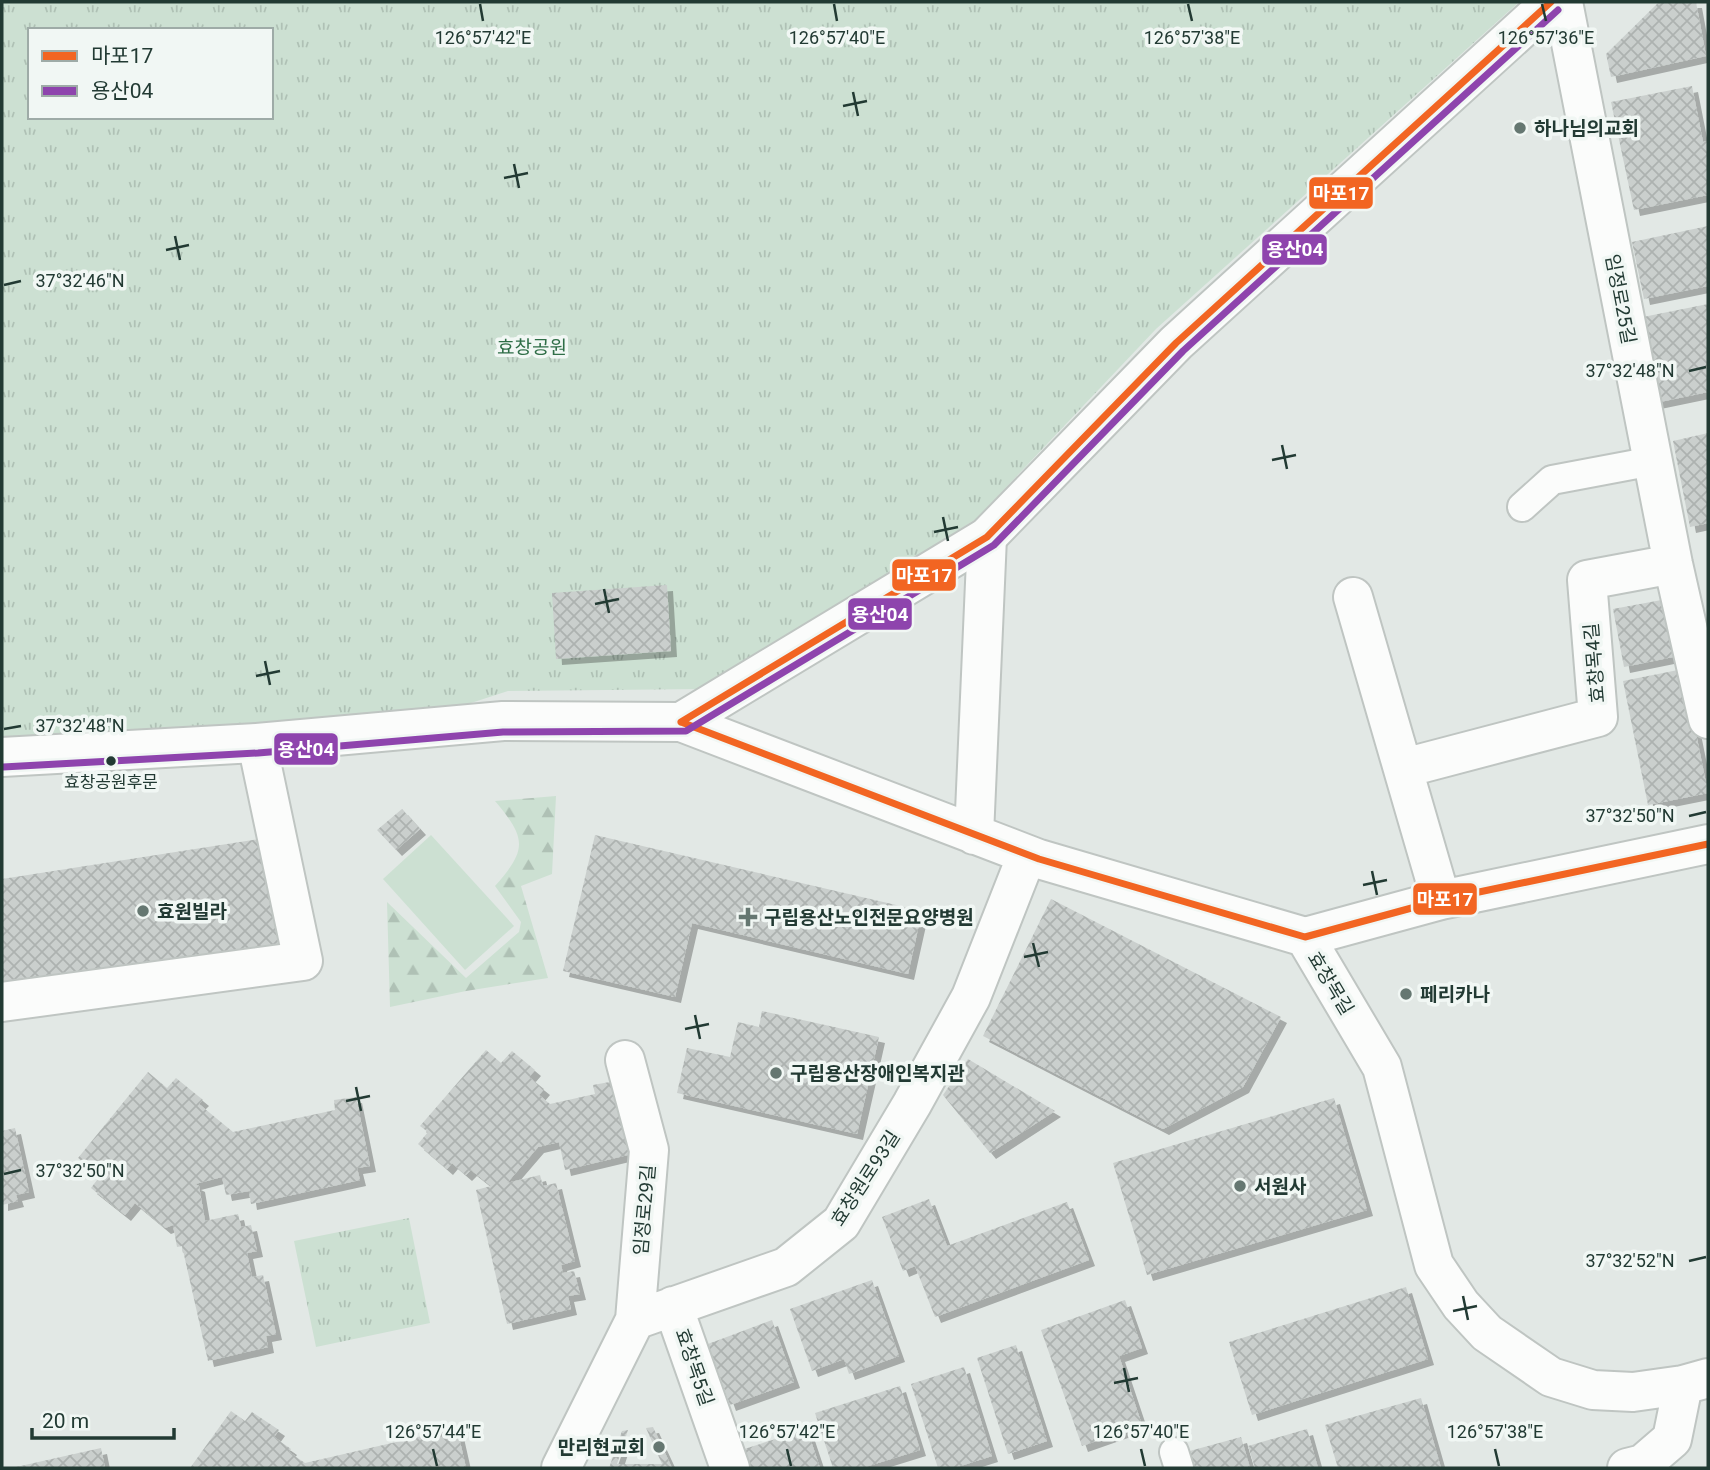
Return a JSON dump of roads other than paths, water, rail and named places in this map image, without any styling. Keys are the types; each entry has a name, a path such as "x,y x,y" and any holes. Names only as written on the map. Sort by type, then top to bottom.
{"street":[{"path":"2,757 257,743 503,721 681,722 987,537 1176,344 1551,2"},
{"name":"임정로25길","path":"1563,2 1673,564 1708,719"},
{"path":"974,835 987,537"},
{"name":"효창목4길","path":"1404,768 1598,717 1587,580 1673,564"},
{"path":"1353,597 1441,900"},
{"name":"효창목길","path":"681,722 1027,855 1305,937 1382,1068 1434,1265 1461,1305 1487,1333 1551,1377 1593,1390 1633,1392 1696,1382"},
{"path":"2,1002 303,961 257,743"},
{"path":"1305,937 1441,900 1708,844"},
{"name":"효창원로93길","path":"635,1320 786,1267 841,1223 912,1104 971,997 1027,855"},
{"name":"임정로29길","path":"625,1060 649,1150 635,1320"},
{"name":"효창목5길","path":"674,1306 730,1468"},
{"path":"561,1468 635,1320"},
{"path":"1627,1468 1680,1454 1696,1382"}],"lane":[{"path":"1522,507 1552,480 1653,461"}],"place":[{"name":"하나님의교회","path":"1520,128"},
{"name":"효창공원후문","path":"111,761"},
{"name":"효원빌라","path":"143,911"},
{"name":"구립용산노인전문요양병원","path":"748,917"},
{"name":"페리카나","path":"1406,994"},
{"name":"구립용산장애인복지관","path":"776,1073"},
{"name":"서원사","path":"1240,1186"},
{"name":"만리현교회","path":"659,1447"}],"park label":[{"name":"효창공원","path":"532,347"}]}
